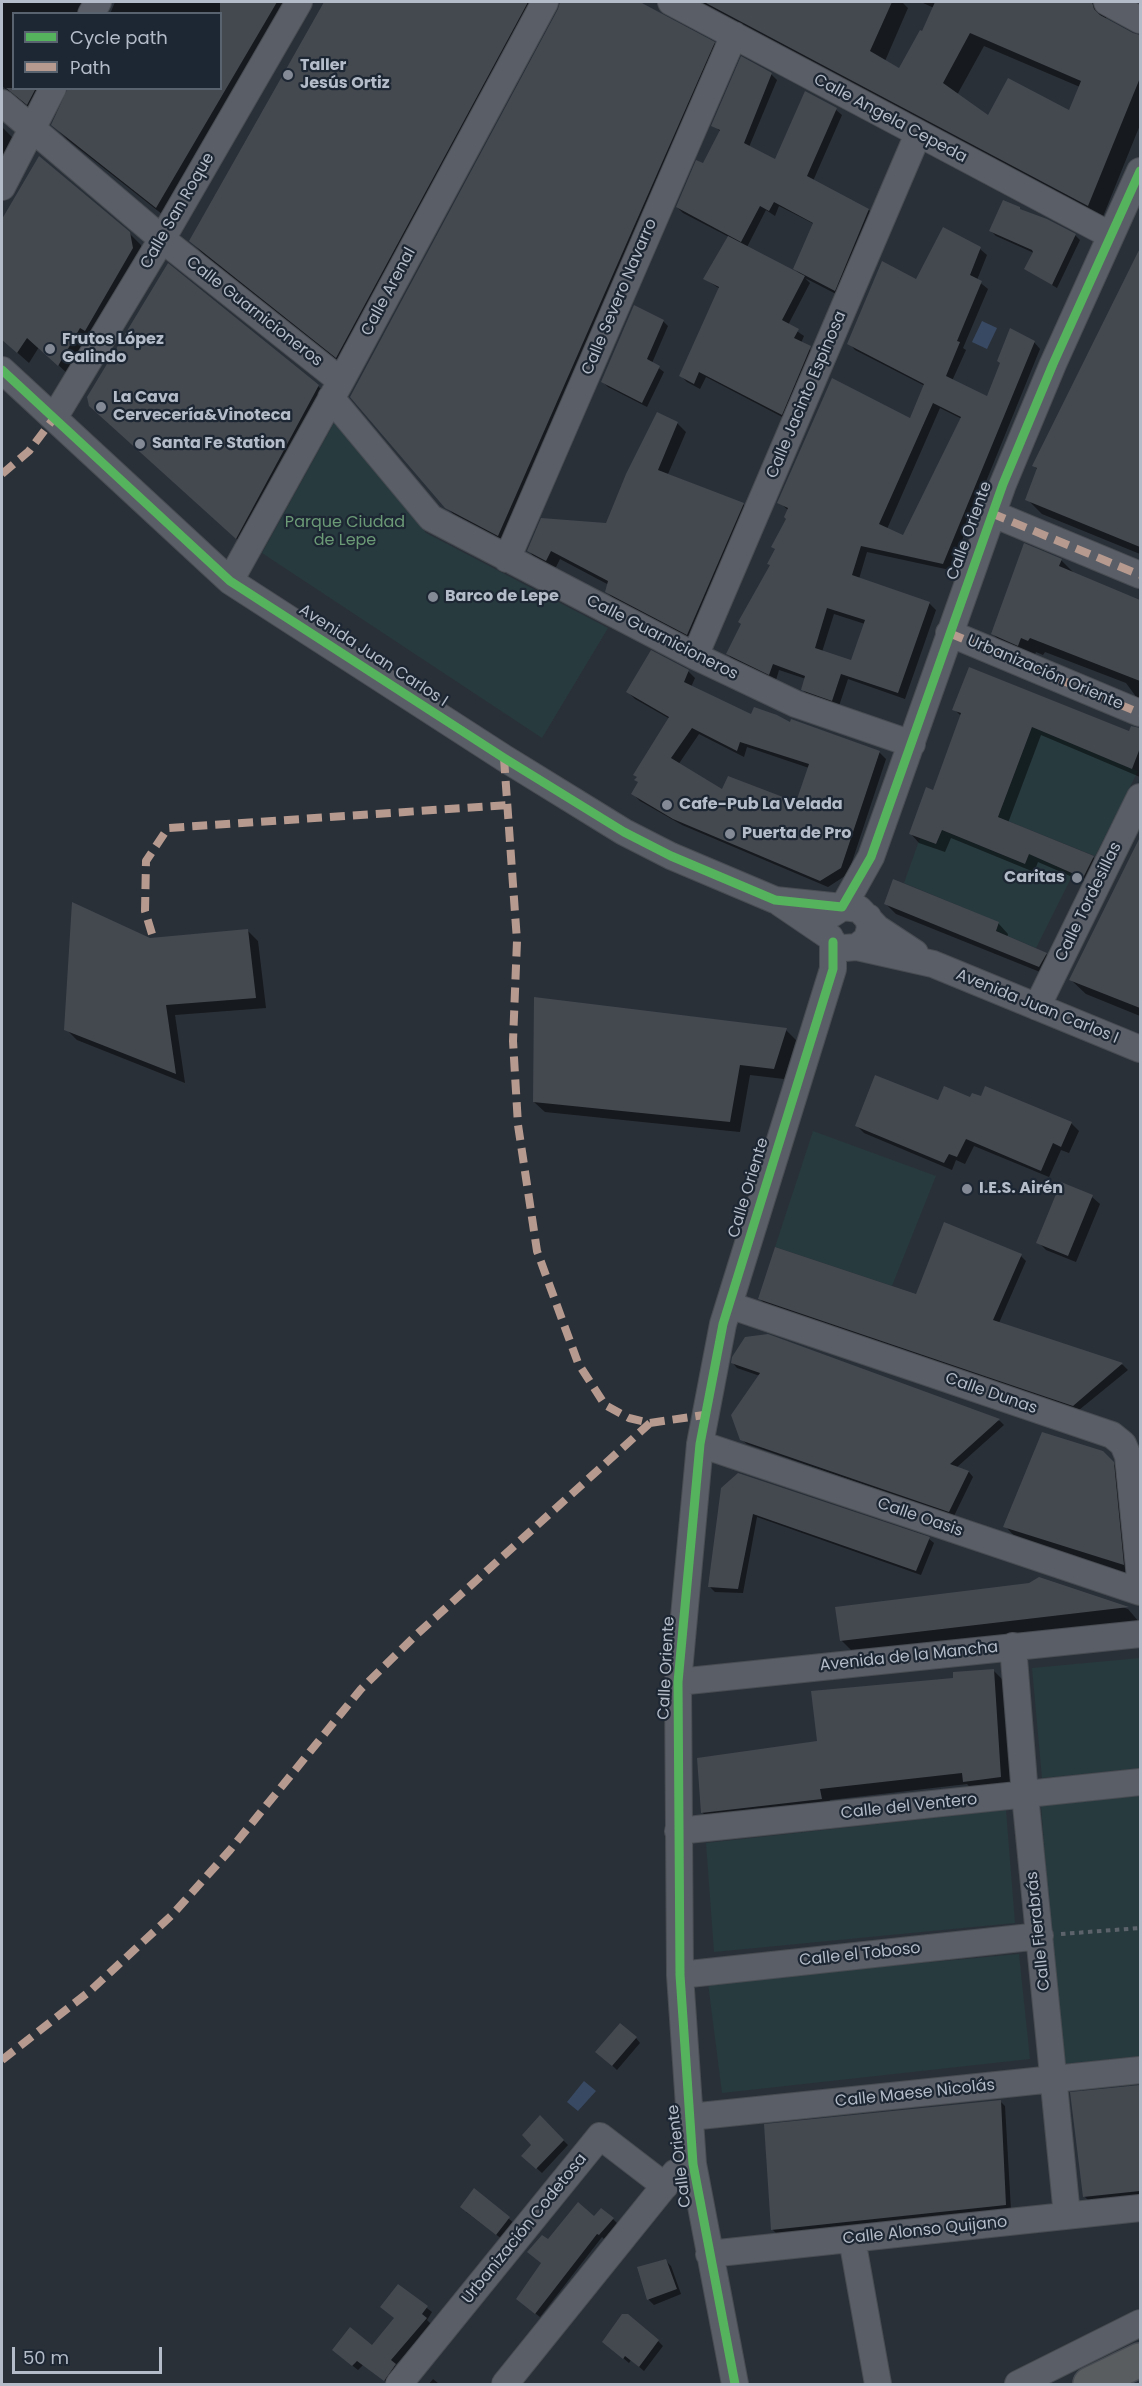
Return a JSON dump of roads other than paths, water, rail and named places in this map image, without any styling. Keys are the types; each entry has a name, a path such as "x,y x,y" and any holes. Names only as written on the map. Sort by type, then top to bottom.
{"highway":[{"path":"1090,2385 1140,2360"}],"street":[{"name":"Calle San Roque","path":"54,418 162,239 299,2"},
{"name":"Calle Arenal","path":"230,581 546,2"},
{"name":"Calle Angela Cepeda","path":"671,2 1110,235"},
{"path":"1107,2 1140,20"},
{"name":"Calle Severo Navarro","path":"507,559 734,35"},
{"path":"2,187 52,90"},
{"name":"Calle Guarnicioneros","path":"2,104 336,390 431,518 695,656 796,704 912,744"},
{"name":"Calle Jacinto Espinosa","path":"695,656 918,134"},
{"name":"Calle Oriente","path":"735,2385 692,2152 680,1975 678,1682 700,1444 729,1305 833,969 844,943 828,923 831,916 855,912 871,857 991,513 1053,364 1140,171"},
{"name":"Avenida Juan Carlos I","path":"2,370 230,581 504,758 624,832 671,856 775,900"},
{"path":"991,513 1140,575"},
{"name":"Urbanización Oriente","path":"949,633 1140,713"},
{"name":"Calle Tordesillas","path":"1037,1007 1140,797"},
{"path":"775,900 855,912 933,964"},
{"path":"775,900 844,943 933,964"},
{"path":"844,943 863,944 869,934 855,912"},
{"name":"Avenida Juan Carlos I","path":"933,964 1140,1049"},
{"name":"Calle Dunas","path":"729,1305 1112,1435 1123,1444 1128,1456 1140,1578"},
{"name":"Calle Oasis","path":"700,1444 1140,1592"},
{"name":"Avenida de la Mancha","path":"678,1682 1140,1634"},
{"name":"Calle Fierabrás","path":"1013,1646 1025,1795 1067,2215"},
{"name":"Calle del Ventero","path":"678,1831 1140,1782"},
{"name":"Calle el Toboso","path":"680,1975 1040,1936"},
{"name":"Calle Maese Nicolás","path":"690,2117 1140,2070"},
{"name":"Urbanización Codetosa","path":"399,2385 600,2136 665,2186"},
{"path":"505,2385 692,2152"},
{"name":"Calle Alonso Quijano","path":"709,2254 1140,2208"},
{"path":"852,2239 878,2385"},
{"path":"1018,2385 1140,2323"}],"water":[{"path":"982,321 997,328 987,349 972,342"},
{"path":"584,2081 596,2091 578,2111 567,2102"}],"place":[{"name":"Taller Jesús Ortiz","path":"288,75"},
{"name":"Frutos López Galindo","path":"50,349"},
{"name":"La Cava Cervecería&Vinoteca","path":"101,407"},
{"name":"Santa Fe Station","path":"140,444"},
{"name":"Barco de Lepe","path":"433,597"},
{"name":"Cafe-Pub La Velada","path":"667,805"},
{"name":"Puerta de Pro","path":"730,834"},
{"name":"Caritas","path":"1077,878"},
{"name":"I.E.S. Airén","path":"967,1189"}],"park label":[{"name":"Parque Ciudad de Lepe","path":"345,532"}]}
